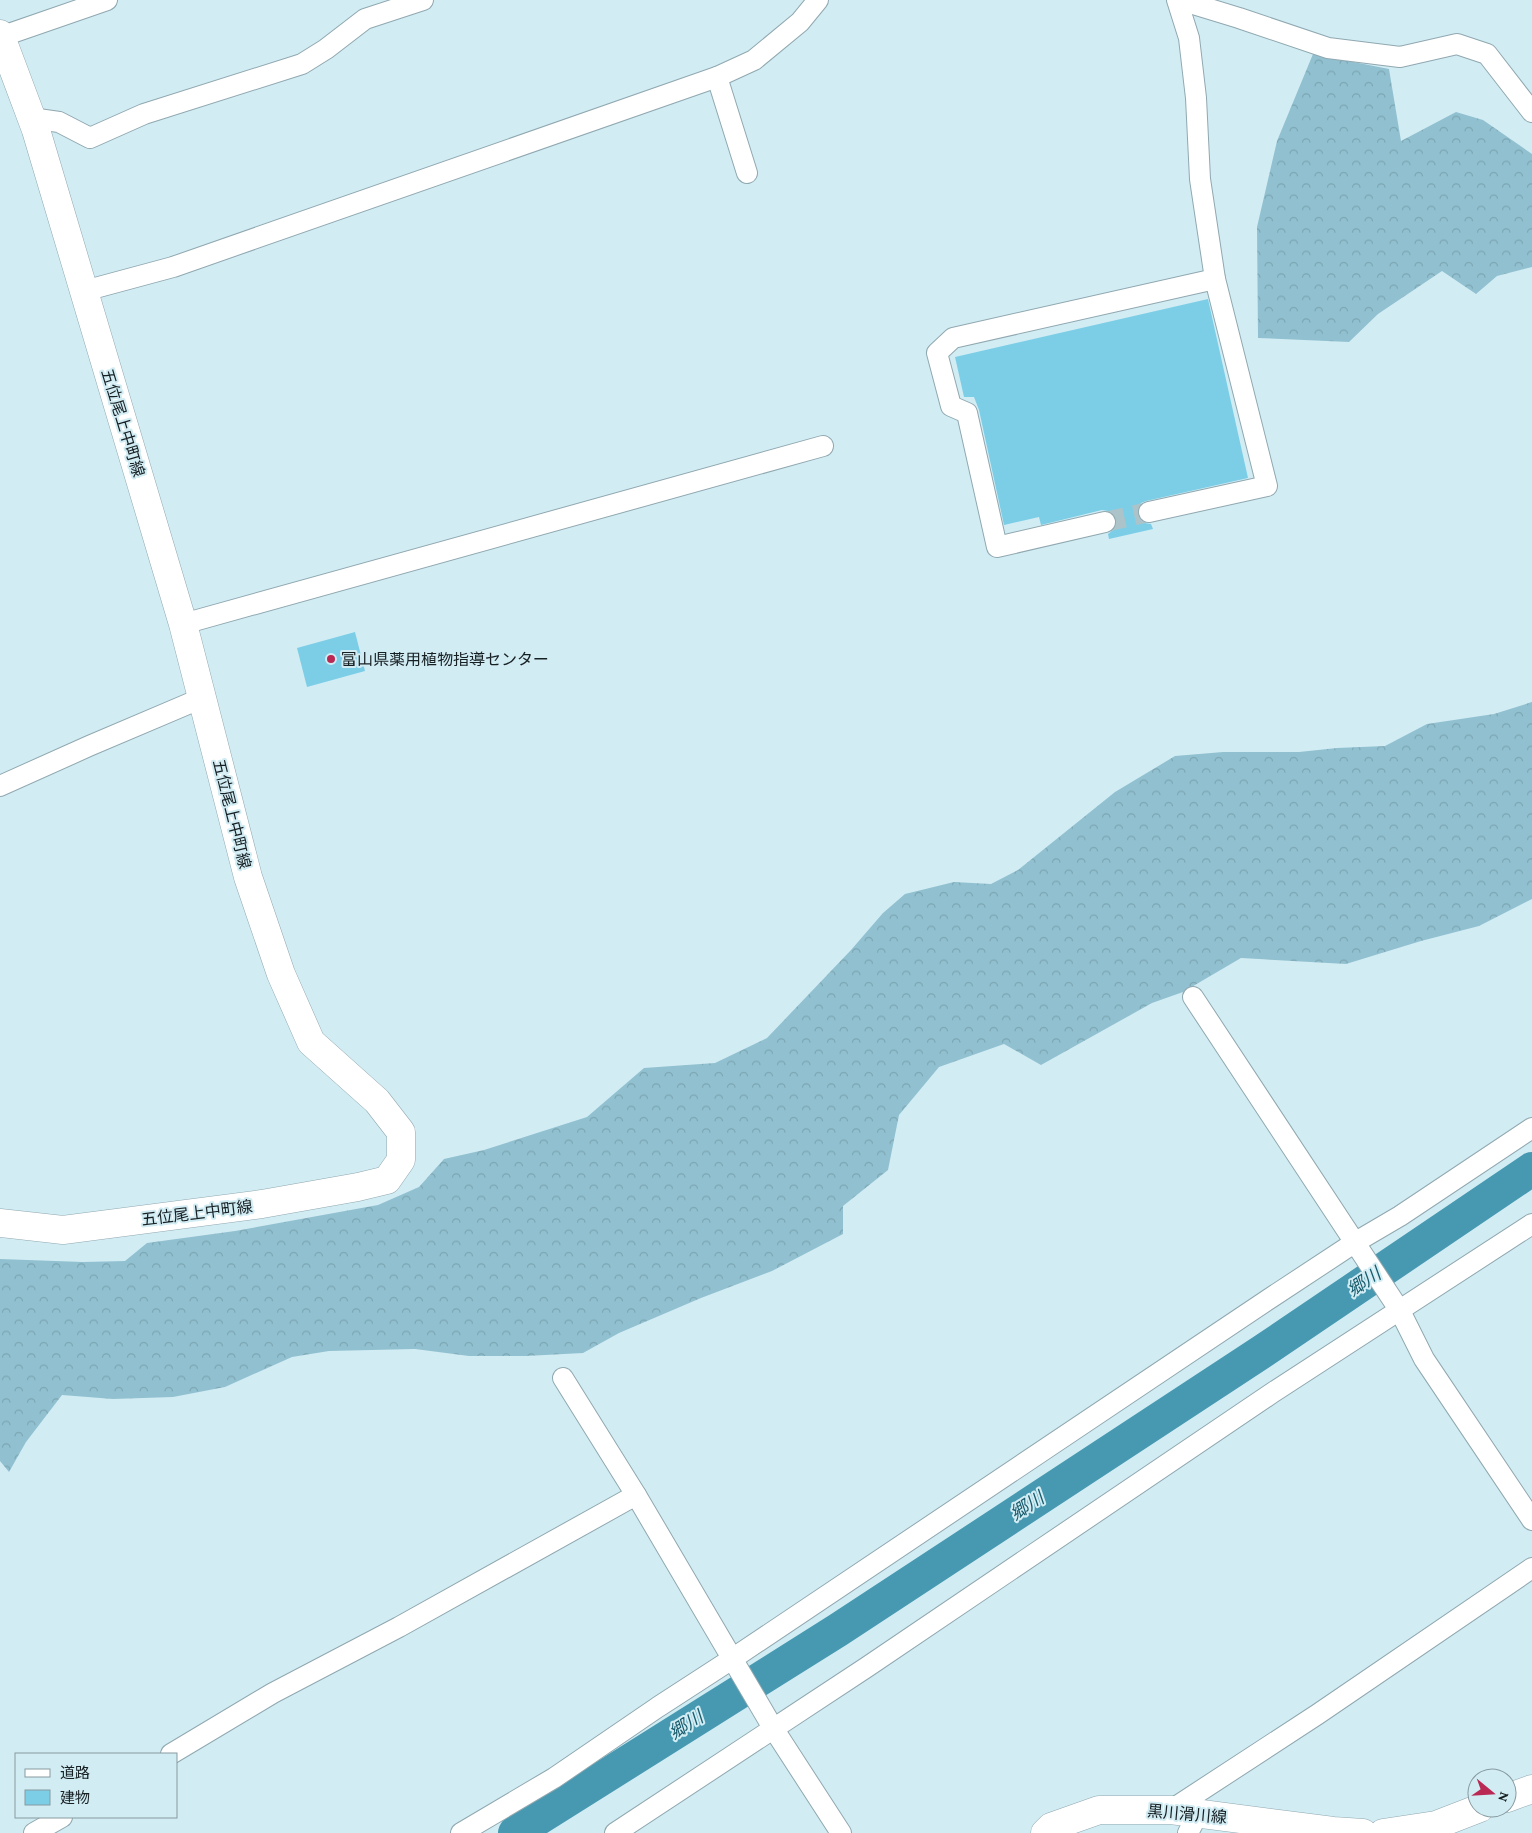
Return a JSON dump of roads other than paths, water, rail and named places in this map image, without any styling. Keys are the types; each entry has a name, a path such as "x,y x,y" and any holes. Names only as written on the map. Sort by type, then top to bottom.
{"main road":[{"name":"五位尾上中町線","path":"0,36 31,118 84,291 183,624 248,877 281,974 311,1042 378,1101 401,1132 401,1160 387,1180 262,1204 64,1230 0,1223"},
{"path":"1517,1794 1532,1789"},
{"name":"黒川滑川線","path":"1045,1833 1051,1827 1099,1810 1171,1810 1193,1824 1363,1833"},
{"path":"1383,1833 1436,1824 1467,1813"}],"street":[{"path":"0,36 107,0"},
{"path":"31,118 59,122 90,138 144,114 302,64 365,20 423,0"},
{"path":"84,291 173,267 718,77 754,60 800,22 818,0"},
{"path":"1179,0 1240,18 1328,48 1400,57 1457,44 1487,54 1532,112"},
{"path":"1149,512 1267,486 1215,279 1200,179 1196,98 1189,38 1179,0"},
{"path":"718,77 747,173"},
{"path":"1105,522 997,547 967,413 951,406 937,353 953,338 1215,279"},
{"path":"183,624 823,446"},
{"path":"0,786 202,698"},
{"path":"1193,997 1400,1311 1424,1359 1532,1520"},
{"path":"461,1833 554,1778 1354,1243 1400,1216 1532,1128"},
{"path":"615,1833 867,1667 1272,1393 1532,1224"},
{"path":"562,1378 636,1495 773,1728 842,1833"},
{"path":"173,1753 274,1693 408,1623 636,1495"},
{"path":"1171,1810 1326,1708 1532,1568"},
{"path":"34,1833 60,1818"}],"waterway":[{"name":"郷川","path":"515,1833 838,1630 1263,1351 1532,1169"}],"tunnel":[{"path":"1105,522 1149,512"}],"place":[{"name":"富山県薬用植物指導センター","path":"331,659"}]}
